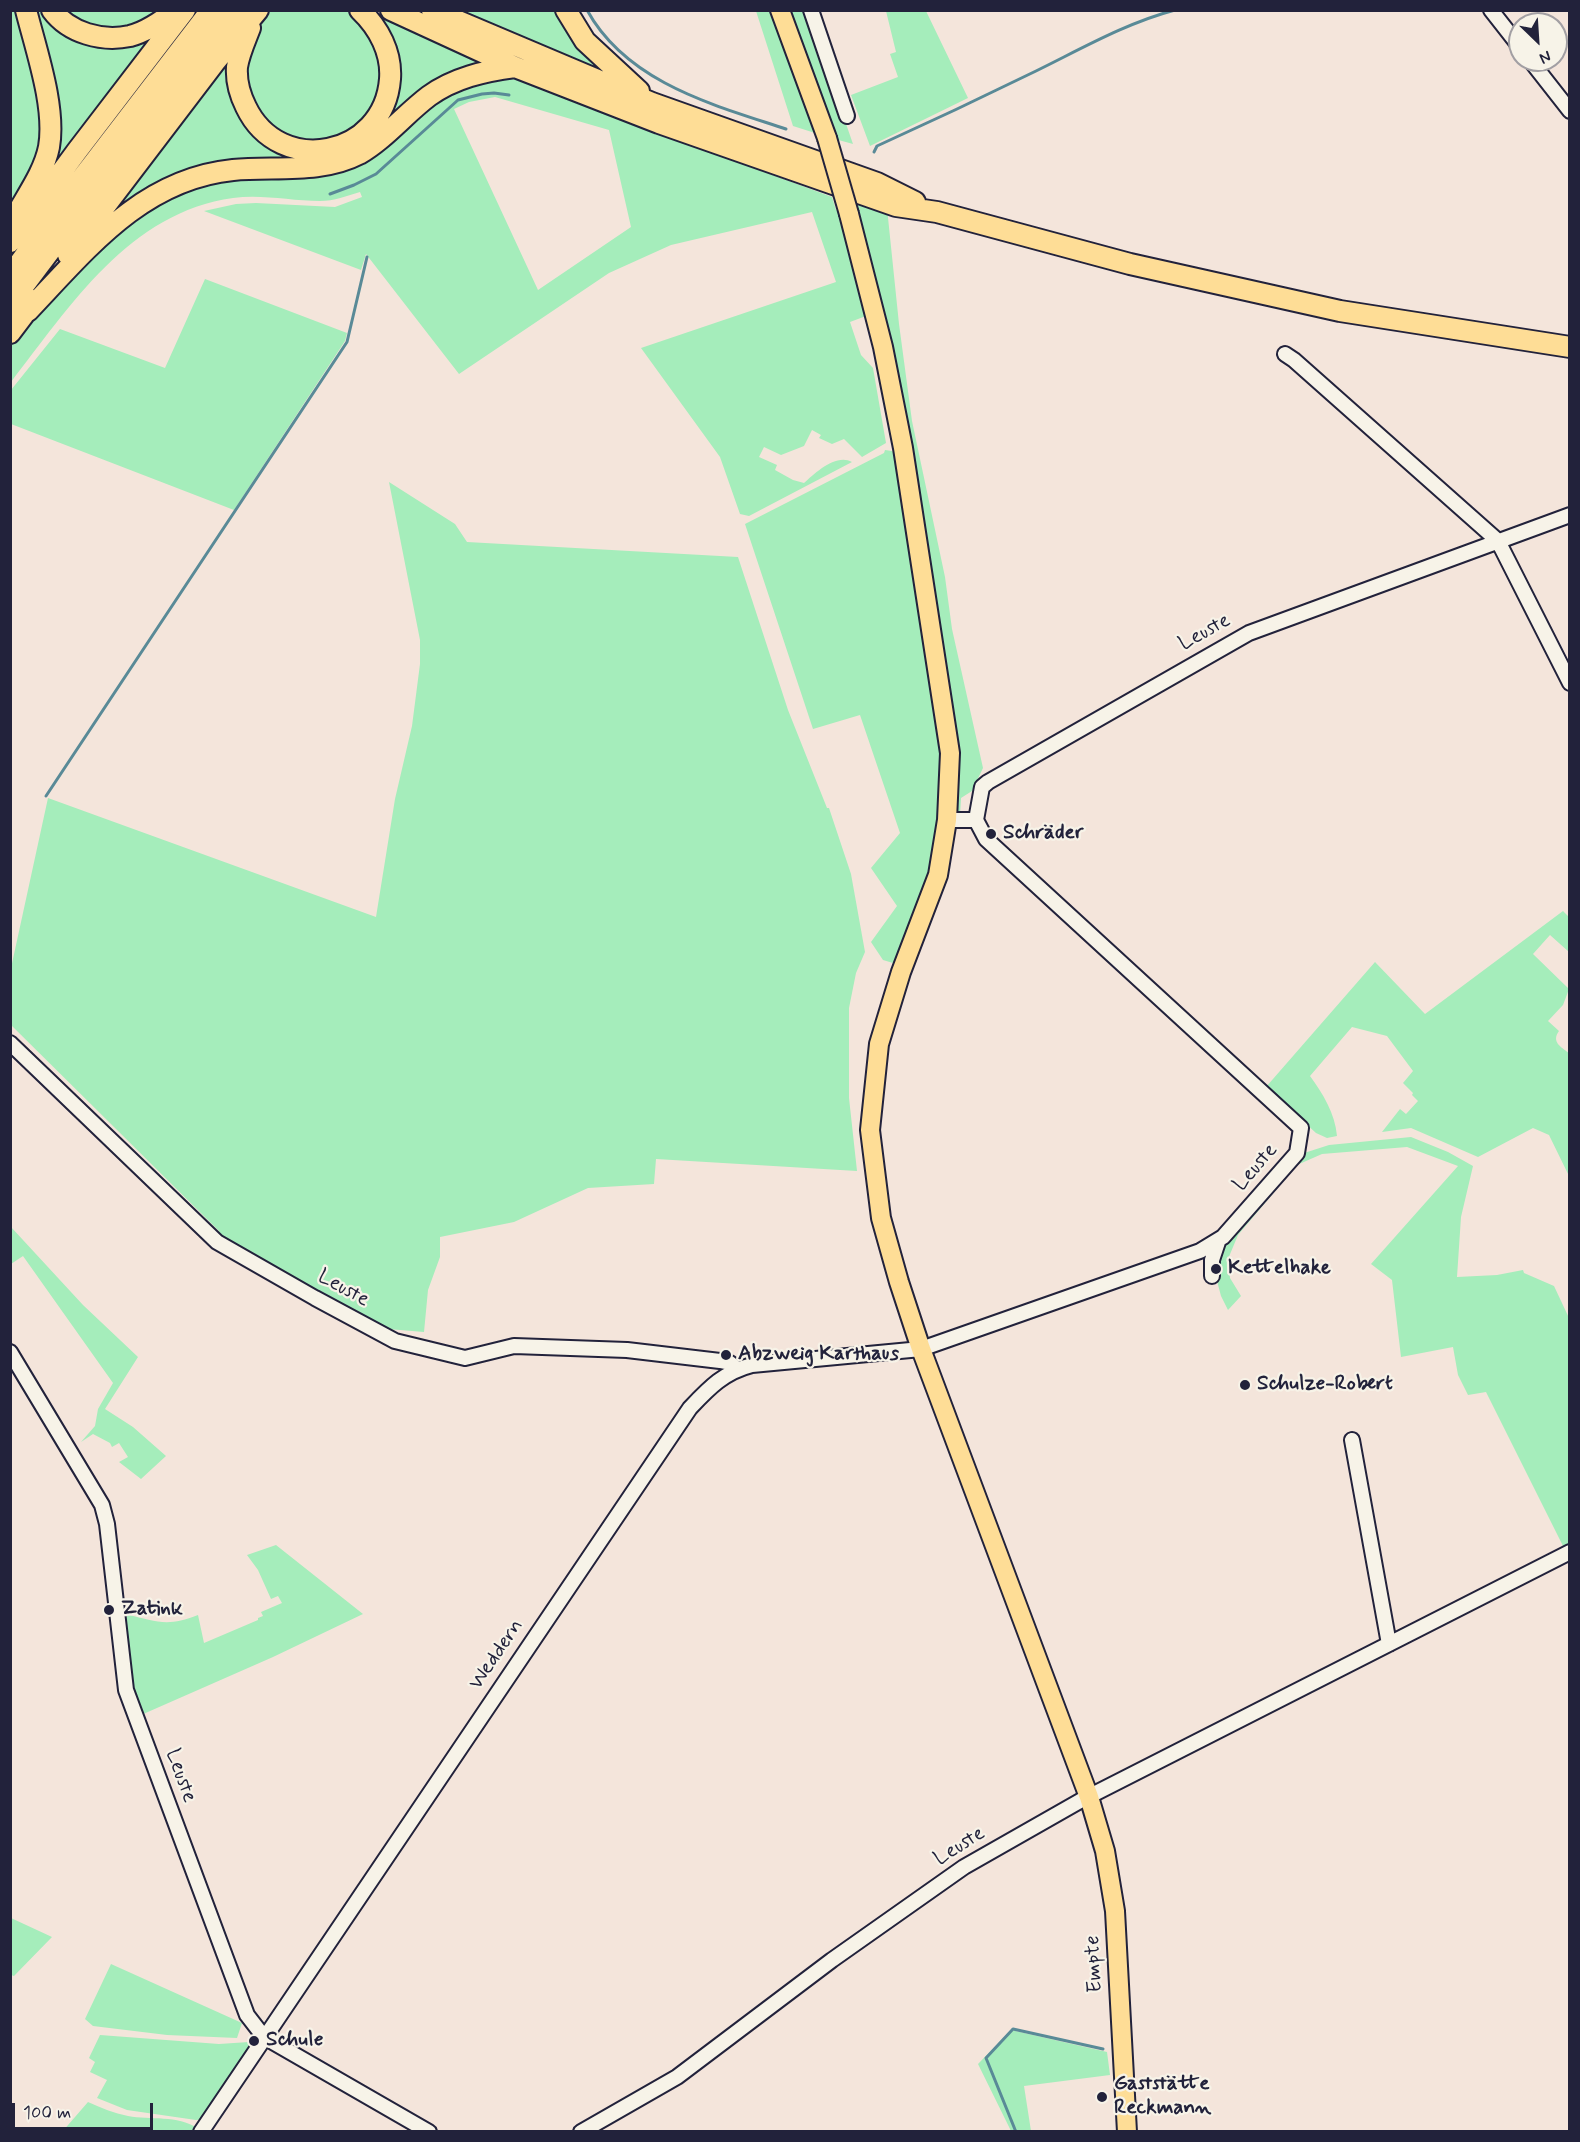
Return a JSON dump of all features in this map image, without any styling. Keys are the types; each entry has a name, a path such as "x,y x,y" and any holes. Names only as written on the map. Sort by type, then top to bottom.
{"highway":[{"path":"10,225 41,172 49,147 51,124 49,101 26,10"},
{"path":"52,10 57,17 80,33 103,37 129,36 151,27 176,10"},
{"path":"10,242 185,10"},
{"path":"10,276 62,204 212,10"},
{"path":"10,333 19,307 151,116 235,10"},
{"path":"19,307 97,216 215,62 259,10"},
{"path":"259,10 241,51 237,68 242,99 253,120 271,137 287,146 306,150 326,150 352,141 367,130 378,115 389,90 391,64 384,42 360,10"},
{"path":"391,10 514,67 659,123 875,200 896,206 937,212 1130,264 1340,311 1569,347"},
{"path":"432,10 652,102 877,183 937,212"},
{"path":"566,10 585,41 626,81 652,102"},
{"path":"19,307 127,213 150,197 206,174 231,170 316,166 358,154 429,96 447,85 475,74 514,67"}],"main road":[{"name":"Empte","path":"780,10 827,138 872,298 893,395 933,627 950,753 947,820 938,875 901,972 879,1044 870,1130 881,1218 921,1349 1089,1797 1105,1851 1115,1911 1127,2132"}],"street":[{"path":"811,10 847,116"},
{"path":"1491,10 1508,32"},
{"path":"1539,72 1569,111"},
{"path":"1285,354 1498,541 1569,683"},
{"name":"Leuste","path":"921,1349 1191,1254 1218,1242 1297,1153 1301,1128 986,839 976,820 982,787 1249,633 1569,515"},
{"path":"947,820 976,820"},
{"name":"Leuste","path":"10,1043 217,1242 395,1341 465,1358 514,1346 616,1350 720,1361 729,1363 737,1369"},
{"name":"Leuste","path":"1191,1254 1200,1258 1212,1272 1218,1242"},
{"name":"Weddern","path":"201,2132 690,1408 712,1384 737,1369 774,1363 921,1349"},
{"name":"Leuste","path":"10,1352 102,1505 107,1524 126,1690 247,2015 264,2037 429,2132"},
{"path":"1352,1440 1389,1644"},
{"name":"Leuste","path":"581,2132 677,2077 832,1960 964,1867 1089,1797 1569,1552"}],"green space":[{"path":"11,11 21,11 40,90 44,142 11,215"},
{"path":"32,11 43,11 63,30 166,26 38,189 47,170"},
{"path":"59,11 165,11 134,28 99,31"},
{"path":"267,11 350,11 357,17 375,42 383,71 378,98 363,122 339,138 300,142 265,124 243,79 255,30"},
{"path":"373,11 488,63 420,97 339,155 234,164 102,226 232,54 235,99 311,156 387,108"},
{"path":"455,11 561,11 612,79"},
{"path":"756,11 776,11 819,132 815,133 793,126"},
{"path":"787,11 807,11 853,144 835,139"},
{"path":"886,11 926,11 968,98 870,146 851,95 898,77 890,54 896,52"},
{"path":"506,76 518,78 832,197 836,210 839,211 866,316 850,322 861,355 873,368 886,443 862,457 844,439 832,444 819,438 821,435 812,430 804,446 781,455 764,447 759,457 777,465 775,470 804,483 833,462 846,460 852,462 749,516 740,514 720,457 641,348 836,282 812,212 671,245 609,273 459,374 366,254 361,270 204,211 236,204 256,203 335,207 362,197 360,192 325,201 233,198 196,207 163,222 133,242 80,294 11,382 11,346 72,271 137,212 220,177 313,171 458,85","holes":["495,97 609,130 631,227 538,290 454,109 469,102"]},
{"path":"853,197 887,208 912,421 945,577 952,629 983,768 972,791 961,798 960,815 955,809 859,217"},
{"path":"205,279 347,333 345,341 234,510 11,424 11,390 60,329 165,368"},
{"path":"885,450 892,451 901,461 944,740 935,860 898,961 893,963 883,960 871,942 897,906 871,868 900,833 860,715 813,729 745,524 884,453"},
{"path":"389,482 455,524 467,542 738,557 788,710 827,808 829,808 851,874 865,952 856,973 849,1008 849,1098 857,1171 656,1159 654,1184 588,1188 514,1222 440,1237 440,1257 428,1290 424,1332 388,1329 227,1243 216,1233 219,1231 11,1025 11,968 48,798 376,917 395,799 412,726 420,664 420,640"},
{"path":"1563,911 1569,917 1569,952 1550,935 1533,954 1569,989 1563,1005 1548,1021 1559,1031 1556,1038 1558,1044 1569,1053 1569,1176 1549,1135 1533,1128 1478,1157 1411,1128 1382,1132 1400,1109 1406,1114 1418,1101 1403,1083 1413,1071 1387,1036 1352,1027 1310,1076 1328,1104 1337,1136 1327,1138 1316,1133 1266,1087 1375,962 1425,1014"},
{"path":"1411,1137 1448,1152 1473,1166 1461,1217 1457,1277 1497,1275 1523,1270 1524,1273 1554,1286 1569,1318 1569,1545 1564,1548 1486,1392 1468,1395 1458,1375 1453,1347 1401,1357 1392,1280 1371,1264 1458,1166 1407,1147 1322,1154 1297,1165 1238,1235 1228,1259 1230,1278 1241,1296 1228,1310 1221,1296 1217,1281 1217,1268 1224,1240 1298,1155 1329,1145"},
{"path":"11,1227 83,1305 138,1357 105,1409 133,1427 166,1456 141,1479 119,1462 128,1457 119,1443 112,1447 110,1443 93,1434 81,1442 95,1426 98,1409 113,1383 23,1256 11,1264"},
{"path":"276,1545 363,1614 273,1657 141,1715 133,1687 126,1614 162,1622 178,1621 198,1615 204,1643 258,1620 263,1616 261,1612 282,1603 278,1596 271,1599 258,1570 247,1555"},
{"path":"11,1918 52,1937 14,1976 11,1975"},
{"path":"111,1964 242,2023 237,2038 167,2035 93,2026 85,2019"},
{"path":"1011,2030 1107,2052 1110,2075 1024,2086 1031,2131 1011,2131 978,2064"},
{"path":"100,2035 219,2044 249,2042 252,2044 204,2119 196,2120 127,2110 97,2098 107,2080 90,2072 95,2062 89,2058"},
{"path":"88,2102 123,2115 181,2121 197,2128 195,2132 62,2132"}],"waterway":[{"path":"587,10 604,35 625,56 674,88 730,111 786,129"},
{"path":"874,152 877,146 1104,37 1175,10"},
{"path":"330,194 376,174 458,100 482,94 509,95"},
{"path":"46,796 347,342 367,257"},
{"path":"1016,2132 986,2058 1013,2029 1103,2049"}],"place":[{"name":"Schräder","path":"991,834"},
{"name":"Kettelhake","path":"1216,1269"},
{"name":"Abzweig Karthaus","path":"726,1355"},
{"name":"Schulze-Robert","path":"1245,1385"},
{"name":"Zatink","path":"109,1610"},
{"name":"Schule","path":"254,2041"},
{"name":"Gaststätte Reckmann","path":"1102,2097"}]}
